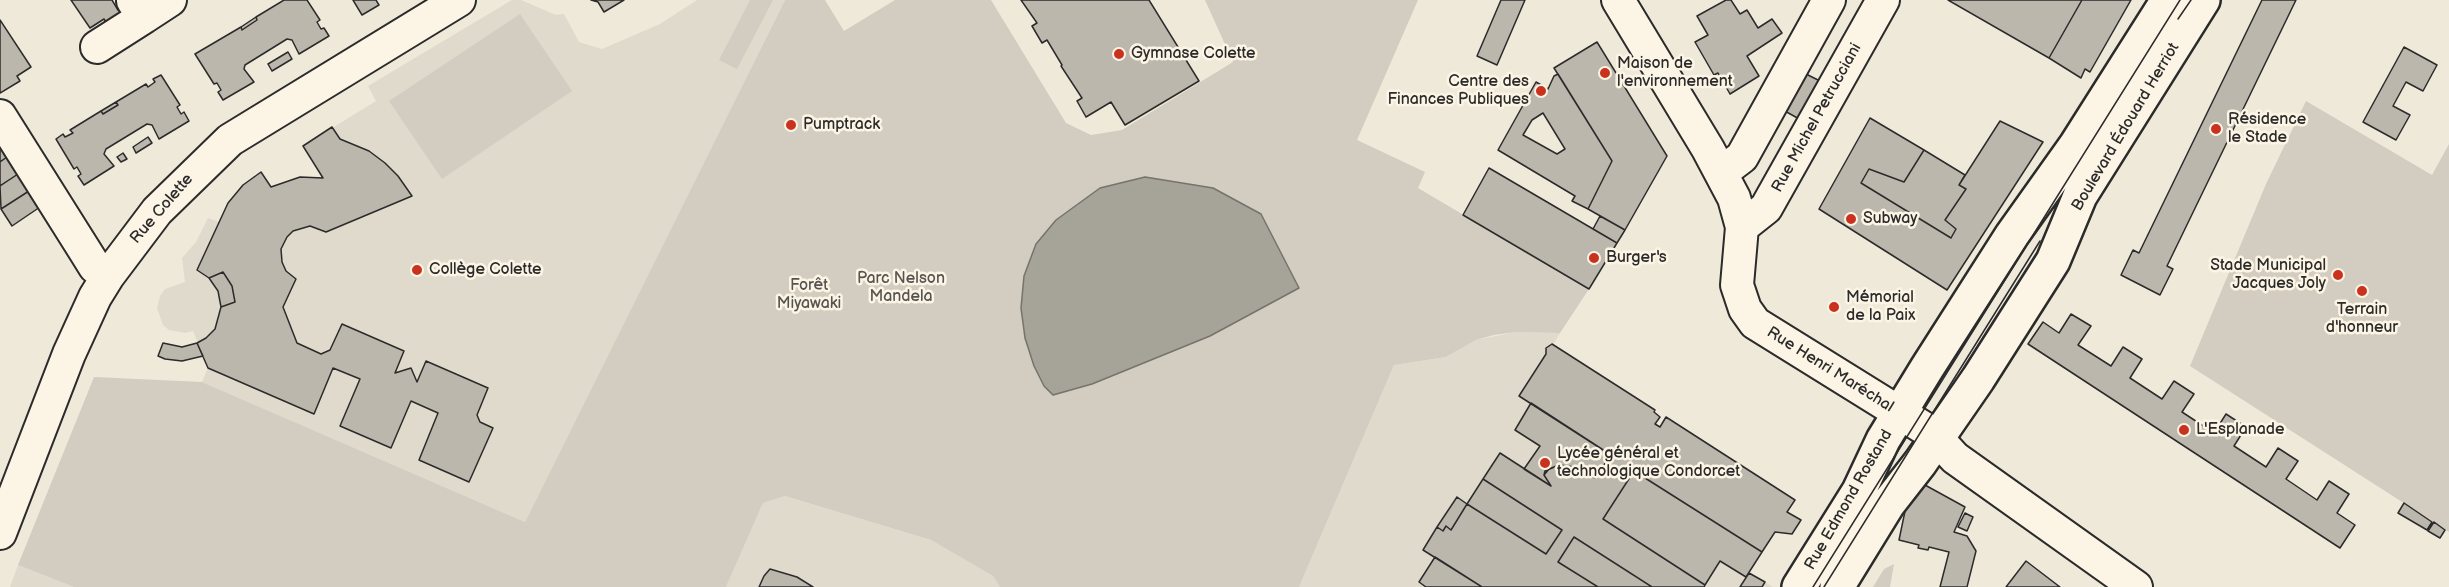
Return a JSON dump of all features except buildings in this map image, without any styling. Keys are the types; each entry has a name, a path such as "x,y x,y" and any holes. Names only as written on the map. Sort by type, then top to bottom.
{"main road":[{"name":"Boulevard Édouard Herriot","path":"1899,413 2006,244 2058,172 2168,0"},
{"name":"Boulevard Édouard Herriot","path":"1938,438 2053,261 2080,196 2203,0"},
{"name":"Rue Edmond Rostand","path":"1799,587 1858,490 1899,413"},
{"name":"Rue Edmond Rostand","path":"1837,587 1888,504 1938,438"}],"street":[{"path":"97,47 138,8 170,0"},
{"name":"Rue Henri Maréchal","path":"1618,0 1734,198 1742,227 1737,285 1745,309 1755,323 1938,438 1955,458 2136,587"},
{"path":"1721,173 1742,157 1747,149 1829,0"},
{"name":"Rue Michel Petrucciani","path":"1742,227 1766,208 1883,0"},
{"name":"Rue Colette","path":"0,533 69,354 95,297 157,210 230,140 446,2"},
{"path":"0,116 84,251 95,267 108,276"},
{"path":"1747,149 1752,162 1782,180"}],"shaded area":[{"name":"Collège Colette","path":"512,0 521,0 556,15 564,14 579,42 602,49 660,24 697,0 785,0 525,522 202,382 208,368 193,331 185,333 169,330 163,325 157,308 160,296 165,289 185,282 182,258 196,242 208,218 219,222 228,203 243,185 261,172 271,187 300,177 322,178 303,146 376,101 368,86"},
{"path":"1145,177 1213,188 1261,214 1299,288 1210,336 1092,384 1053,395 1044,386 1034,366 1025,338 1021,308 1024,276 1036,244 1056,220 1100,188"},
{"name":"Lycée général et technologique Condorcet","path":"1516,332 1560,333 1553,345 1659,416 1656,424 1660,426 1666,417 1795,500 1787,512 1801,520 1792,534 1775,532 1749,572 1773,587 1299,587 1394,365 1446,357 1476,340"},
{"path":"785,496 931,540 993,576 1000,587 726,587 763,503"},
{"path":"18,565 74,587 10,587"}],"green space":[{"path":"750,0 773,0 737,69 719,60"},
{"name":"Parc Nelson Mandela","path":"785,0 825,0 844,31 895,0 991,0 1066,123 1091,135 1122,130 1233,62 1205,0 1418,0 1357,140 1425,172 1418,188 1589,289 1560,333 1516,332 1494,335 1476,340 1446,357 1394,365 1299,587 1000,587 993,576 931,540 785,496 763,503 726,587 74,587 18,565 94,377 202,382 525,522"},
{"path":"520,14 572,91 442,179 389,101"},
{"name":"Terrain d'honneur","path":"2306,101 2432,175 2449,144 2449,532 2190,366 2266,184"},
{"path":"1894,564 1890,587 1873,587 1884,569"}],"tram line":[{"path":"1813,587 2180,0"},
{"path":"2178,19 2191,0"},
{"path":"1824,587 2040,241"}],"place":[{"name":"Gymnase Colette","path":"1119,54"},
{"name":"Maison de l'environnement","path":"1605,73"},
{"name":"Centre des Finances Publiques","path":"1541,91"},
{"name":"Pumptrack","path":"791,125"},
{"name":"Résidence le Stade","path":"2216,129"},
{"name":"Subway","path":"1851,219"},
{"name":"Burger's","path":"1594,258"},
{"name":"Collège Colette","path":"417,270"},
{"name":"Stade Municipal Jacques Joly","path":"2338,275"},
{"name":"Terrain d'honneur","path":"2362,291"},
{"name":"Mémorial de la Paix","path":"1834,307"},
{"name":"L'Esplanade","path":"2184,430"},
{"name":"Lycée général et technologique Condorcet","path":"1545,463"}],"park label":[{"name":"Forêt Miyawaki","path":"809,295"}]}
